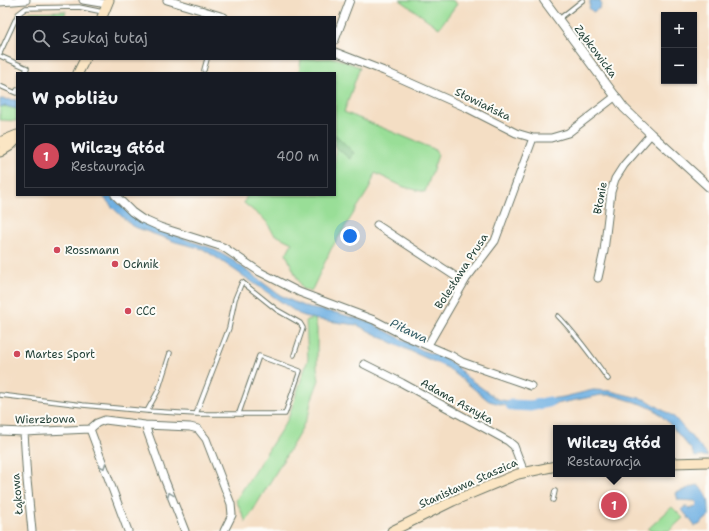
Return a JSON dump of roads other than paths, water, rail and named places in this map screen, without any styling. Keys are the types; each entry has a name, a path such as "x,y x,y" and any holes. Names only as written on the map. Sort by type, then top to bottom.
{"main road":[{"path":"78,72 84,60"},
{"path":"0,142 16,134"},
{"path":"0,152 16,140"},
{"path":"675,463 709,462"},
{"name":"Stanisława Staszica","path":"392,531 453,501 524,472 553,467"}],"street":[{"path":"0,2 26,0"},
{"path":"83,0 105,8"},
{"path":"167,0 220,16"},
{"path":"336,37 350,0"},
{"name":"Ząbkowicka","path":"544,0 624,108 709,187"},
{"name":"Słowiańska","path":"336,52 380,69 465,107 516,133 533,138 550,138 568,133 616,96"},
{"name":"Błonie","path":"598,278 603,261 611,192 615,178 624,165 651,134"},
{"name":"Bolesława Prusa","path":"428,345 464,282 495,241 533,138"},
{"path":"116,196 132,212 142,219 160,227 223,247 260,272 299,292 374,320 462,362 531,386"},
{"path":"377,225 464,282"},
{"name":"Adama Asnyka","path":"364,364 402,382 508,441 514,446 524,472"},
{"path":"128,531 90,429 97,423 105,420 145,425 190,427 198,429 209,444 231,504 232,515 224,531"},
{"path":"145,425 185,531"},
{"name":"Wierzbowa","path":"0,431 24,432 90,429"},
{"name":"Łąkowa","path":"24,432 32,531"}],"lane":[{"path":"558,20 583,0"},
{"path":"18,16 26,8 105,8"},
{"path":"0,53 16,20"},
{"path":"0,56 27,68 25,72"},
{"path":"204,70 207,60"},
{"path":"0,86 16,92"},
{"path":"196,414 229,328 235,299 242,282 277,310 300,323 303,328 294,355"},
{"path":"558,316 594,359 608,379"},
{"path":"147,411 158,391 170,353"},
{"path":"0,395 147,411 196,414 239,414 285,414 300,371 259,356 239,414"},
{"path":"553,500 555,491"}],"water":[{"path":"590,0 600,0 600,8 593,12 589,8"},
{"path":"0,99 16,100 16,109 5,106 0,107"},
{"path":"103,196 111,196 136,219 165,232 211,248 234,261 278,294 294,302 308,308 337,313 369,322 424,351 445,358 468,378 497,399 517,403 564,397 593,390 610,391 647,400 674,417 708,456 695,457 691,449 675,430 675,425 670,425 655,410 642,404 612,395 601,395 551,405 511,407 489,401 448,368 357,325 314,319 299,314 203,249 176,242 132,226"},
{"path":"697,485 706,495 709,516 699,525 695,526 682,509 684,507 690,509 696,507 696,501 678,500 676,493"}],"waterway":[{"name":"Piława","path":"511,405 531,406 549,402"}],"place":[{"name":"Rossmann","path":"57,250"},
{"name":"Ochnik","path":"115,264"},
{"name":"CCC","path":"128,311"},
{"name":"Martes Sport","path":"17,354"},
{"name":"Wilczy Głód","path":"614,505"}]}
